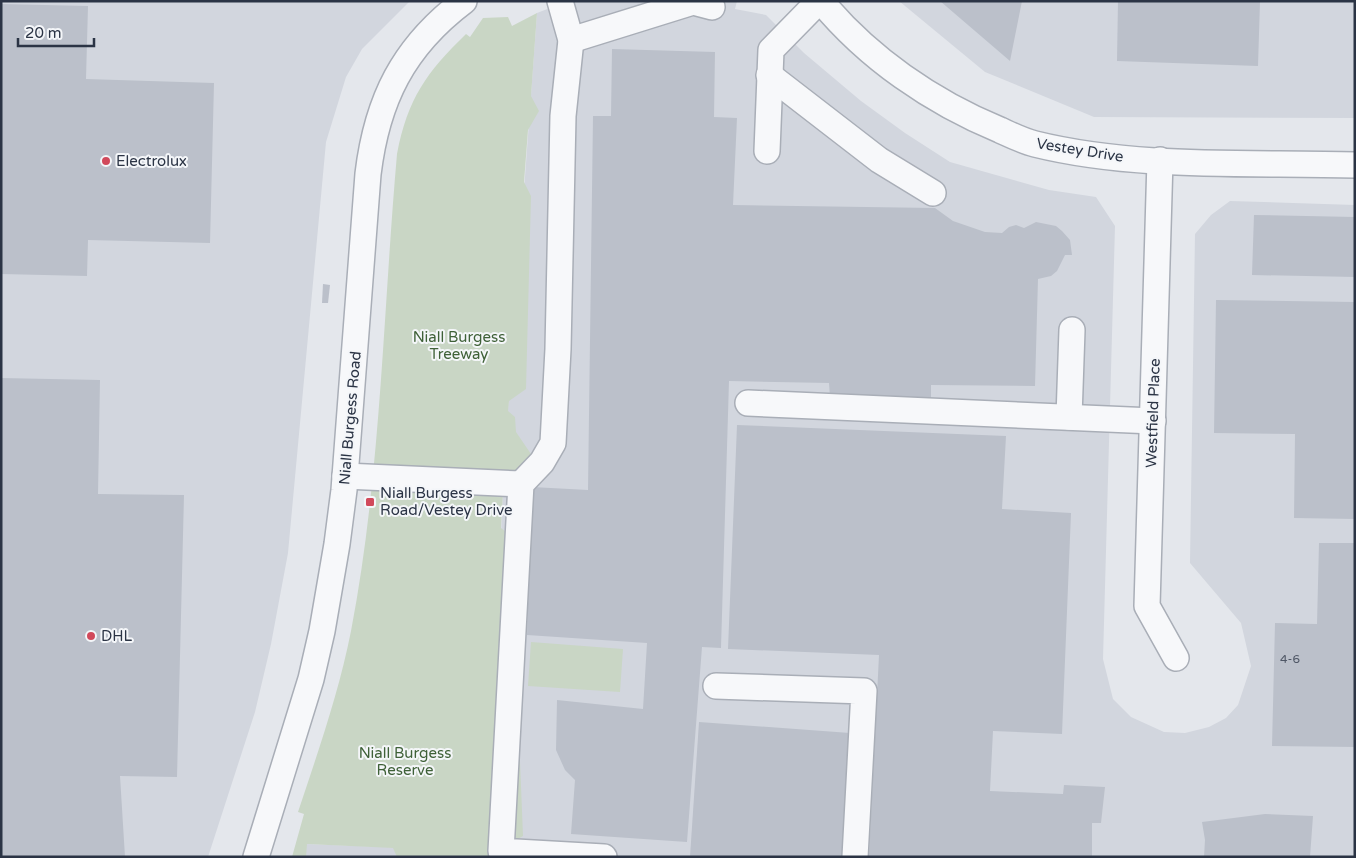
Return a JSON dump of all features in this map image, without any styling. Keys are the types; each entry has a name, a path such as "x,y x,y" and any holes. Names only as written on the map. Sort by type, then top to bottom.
{"street":[{"name":"Niall Burgess Road","path":"256,857 299,722 322,632 337,544 345,476 368,174 375,131 390,87 414,48 436,24 464,1"},
{"path":"560,1 571,40 563,116 558,349 553,443 542,462 522,484 501,851 604,857"},
{"path":"767,151 770,50 820,1"},
{"name":"Vestey Drive","path":"820,1 838,22 907,80 961,114 1033,144 1097,156 1160,160 1355,165"},
{"path":"571,40 692,2 712,7"},
{"path":"769,75 879,160 933,193"},
{"name":"Westfield Place","path":"1160,160 1147,606 1176,658"},
{"path":"1069,417 1072,330"},
{"path":"748,403 1153,421"},
{"path":"345,476 522,484"},
{"path":"716,686 864,691 855,857"}],"shaded area":[{"path":"1,1 410,1 362,49 346,77 326,142 288,553 271,644 255,712 208,857 1,857"},
{"path":"568,1 737,1 735,9 766,15 804,53 861,101 905,133 950,162 1049,190 1096,197 1115,226 1103,659 1113,699 1131,717 1164,732 1185,733 1209,727 1226,718 1238,705 1251,666 1241,623 1190,563 1195,234 1211,215 1230,201 1355,205 1355,857 306,857 306,844 486,851 505,450 537,13"},
{"path":"899,1 1355,1 1355,118 1094,117 985,72"}],"green space":[{"name":"Niall Burgess Reserve","path":"537,13 531,96 539,111 528,130 524,182 531,196 526,389 509,401 508,411 515,417 516,432 531,454 522,473 504,475 501,528 511,536 523,836 488,857 397,857 393,848 307,844 306,857 292,857 304,814 298,812 328,722 340,677 351,631 361,572 375,453 392,213 397,154 401,134 413,102 429,74 466,34 470,37 483,18 508,17 512,26"},
{"path":"531,642 623,649 620,692 528,686"}],"building":[{"path":"940,1 1022,1 1010,61"},
{"path":"1118,1 1260,1 1258,66 1117,61"},
{"name":"Electrolux","path":"1,4 88,6 86,79 214,83 210,243 88,240 87,276 1,274"},
{"path":"612,49 715,52 714,117 737,118 733,205 935,208 953,221 985,232 1002,233 1009,227 1016,225 1024,228 1036,222 1056,226 1062,231 1070,240 1072,255 1065,255 1057,271 1051,276 1038,279 1035,386 931,385 931,398 830,397 829,383 729,381 721,648 702,647 687,842 571,834 575,780 565,770 556,750 557,700 643,709 647,643 527,635 532,487 588,490 593,116 611,116"},
{"path":"1254,215 1355,217 1355,277 1252,275"},
{"path":"323,284 330,285 328,303 322,303"},
{"path":"1216,300 1355,302 1355,519 1294,518 1295,434 1214,433"},
{"name":"DHL","path":"1,378 100,380 98,494 184,495 177,777 120,776 125,857 1,857"},
{"path":"737,425 1006,436 1002,509 1071,513 1062,734 993,731 990,791 1063,794 1064,785 1105,787 1101,823 1092,823 1092,857 869,857 879,655 728,649"},
{"path":"1319,543 1355,543 1355,747 1272,746 1275,623 1317,624"},
{"path":"699,722 850,733 843,857 690,857"},
{"path":"1265,814 1313,816 1310,857 1204,857 1205,840 1202,822"}],"place":[{"name":"Electrolux","path":"106,161"},
{"name":"Niall Burgess Road/Vestey Drive","path":"370,502"},
{"name":"DHL","path":"91,636"}],"park label":[{"name":"Niall Burgess Treeway","path":"459,346"}]}
